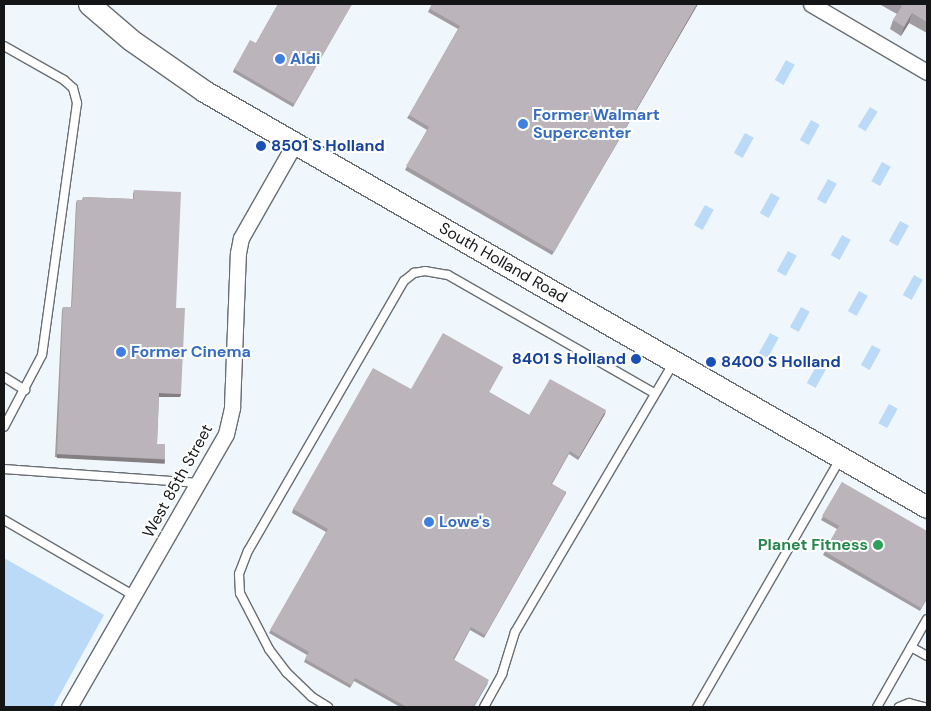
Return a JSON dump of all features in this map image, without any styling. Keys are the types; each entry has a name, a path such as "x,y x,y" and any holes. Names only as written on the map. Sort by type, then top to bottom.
{"main road":[{"name":"South Holland Road","path":"89,4 164,64 295,143 927,507"}],"street":[{"path":"810,4 927,72"},
{"name":"West 85th Street","path":"69,707 226,434 231,414 238,253 242,238 295,143"}],"lane":[{"path":"4,46 64,80 73,88 77,103 42,355 4,427"},
{"path":"328,707 293,679 268,649 240,593 239,574 248,551 404,281 414,273 425,271 448,275 654,393"},
{"path":"484,707 502,674 515,632 654,393 674,362"},
{"path":"4,377 25,390"},
{"path":"697,707 841,458"},
{"path":"4,470 198,483"},
{"path":"4,520 133,595"},
{"path":"877,707 927,619"},
{"path":"911,647 927,656"},
{"path":"899,707 909,703 924,707"}],"shaded area":[{"path":"786,60 795,65 784,85 775,80"},
{"path":"870,107 878,112 865,131 858,127"},
{"path":"811,120 820,125 809,145 800,140"},
{"path":"745,133 754,138 743,158 734,153"},
{"path":"882,162 891,167 880,186 871,181"},
{"path":"828,179 837,184 826,204 817,199"},
{"path":"771,193 780,198 769,218 760,213"},
{"path":"705,205 714,210 703,230 694,225"},
{"path":"900,221 909,226 898,246 889,241"},
{"path":"842,235 851,240 840,260 831,255"},
{"path":"788,251 797,256 786,276 777,271"},
{"path":"914,275 923,280 912,300 903,295"},
{"path":"859,291 868,296 857,316 848,311"},
{"path":"801,307 810,312 799,332 790,327"},
{"path":"770,333 779,338 768,358 759,353"},
{"path":"872,345 881,350 870,370 861,365"},
{"path":"818,363 827,368 816,388 807,383"},
{"path":"889,404 898,409 887,428 878,423"},
{"path":"4,558 104,615 53,707 4,707"}],"building":[{"name":"Aldi","path":"278,4 352,4 294,104 234,69 250,40 256,43"},
{"name":"Former Walmart Supercenter","path":"432,4 697,4 554,252 406,166 429,127 409,115 460,26 430,9"},
{"path":"898,4 927,4 927,22 912,13 904,27 893,20 902,6"},
{"name":"Former Cinema","path":"134,190 181,192 176,308 185,308 181,394 159,393 157,444 165,444 165,459 57,454 63,307 72,307 77,200 83,200 83,197 134,199"},
{"name":"Lowe's","path":"443,333 503,367 489,392 529,415 550,379 606,410 579,457 570,451 551,484 566,492 485,635 471,627 453,659 489,680 473,707 407,707 355,678 351,685 305,659 309,652 270,630 328,529 293,509 373,368 411,389"},
{"name":"Planet Fitness","path":"842,482 927,531 927,598 921,608 824,551 839,526 822,516"}],"place":[{"name":"Aldi","path":"280,59"},
{"name":"Former Walmart Supercenter","path":"523,124"},
{"name":"8501 S Holland","path":"261,146"},
{"name":"Former Cinema","path":"121,352"},
{"name":"8401 S Holland","path":"636,359"},
{"name":"8400 S Holland","path":"711,362"},
{"name":"Lowe's","path":"429,522"},
{"name":"Planet Fitness","path":"878,545"}]}
